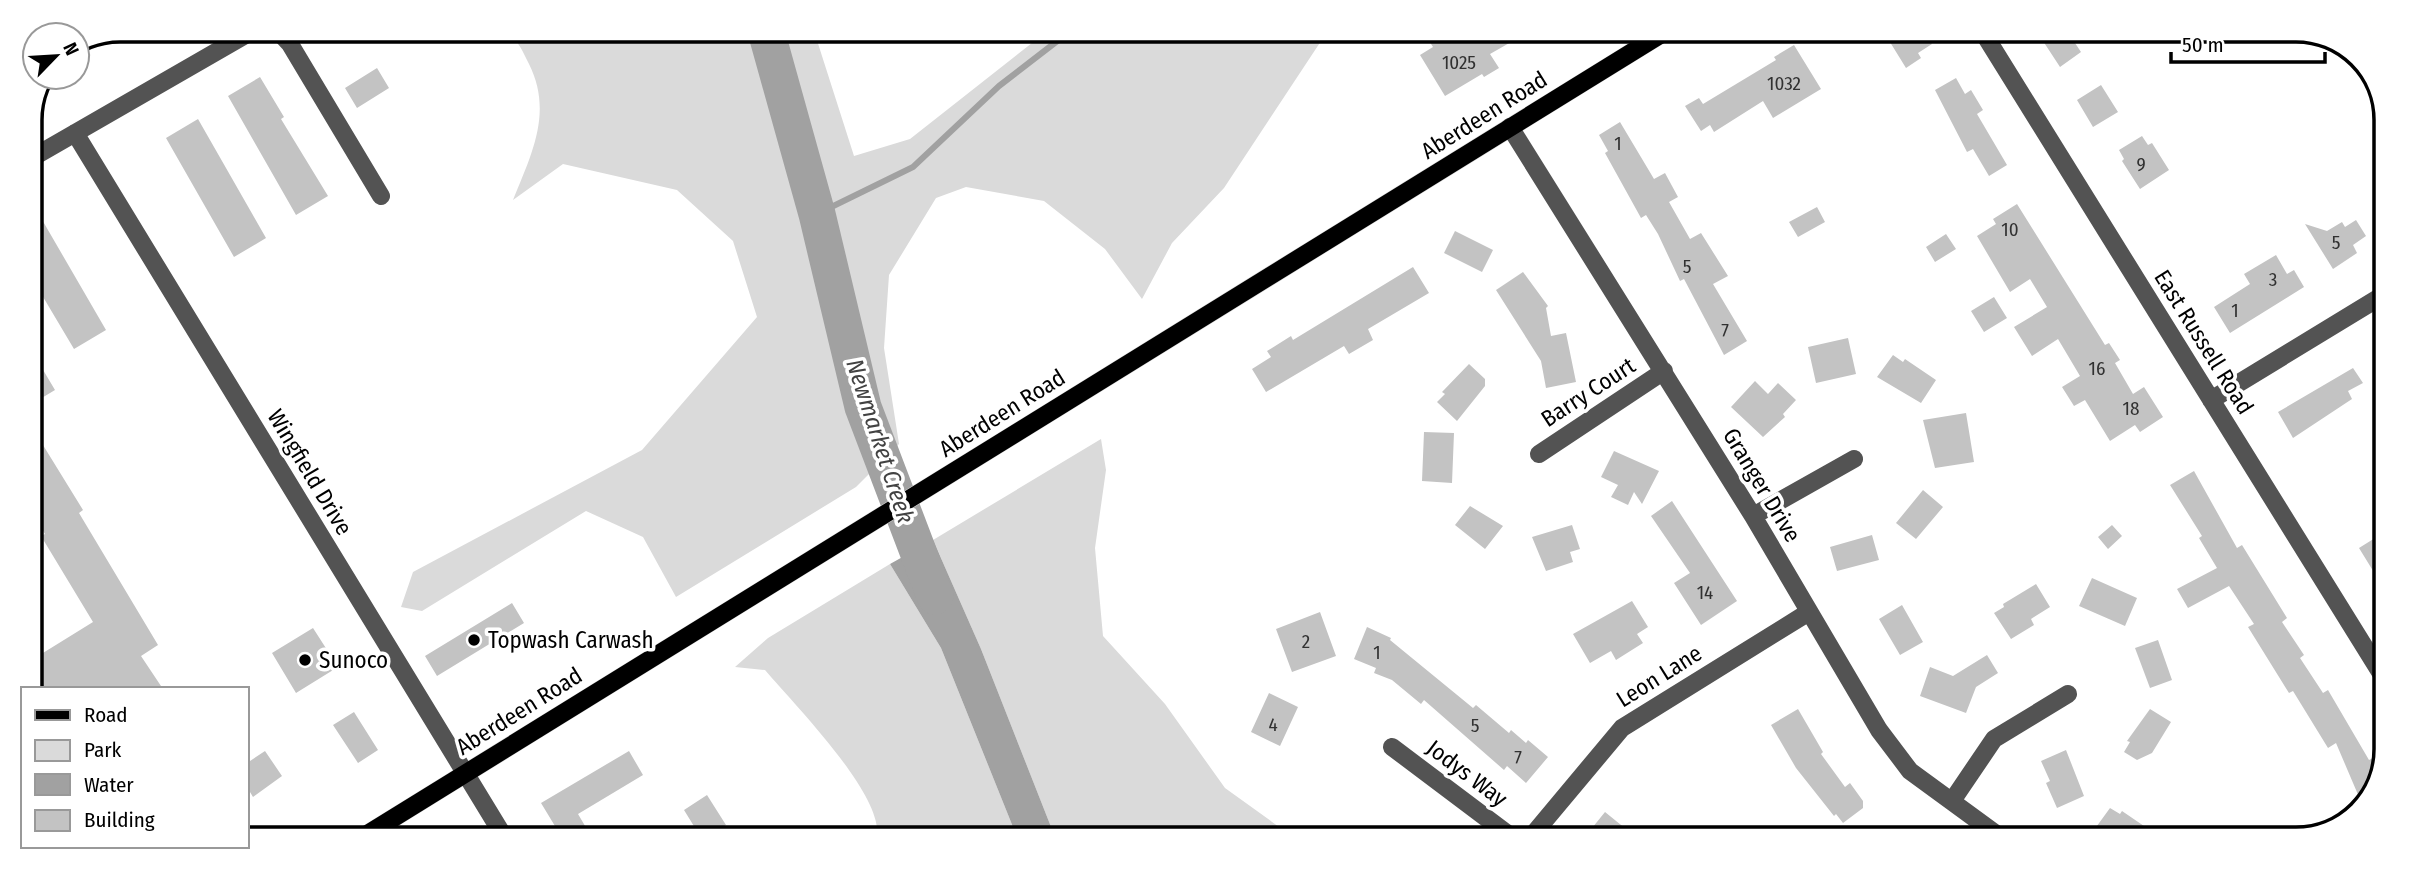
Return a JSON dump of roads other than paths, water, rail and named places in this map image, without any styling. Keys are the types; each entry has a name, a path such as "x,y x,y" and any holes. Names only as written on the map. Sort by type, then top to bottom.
{"main road":[{"name":"Aberdeen Road","path":"379,827 1648,42"}],"street":[{"path":"42,152 233,42"},
{"path":"288,42 381,196"},
{"name":"East Russell Road","path":"1989,42 2374,662"},
{"name":"Granger Drive","path":"1510,127 1753,516 1879,730 1910,771 1987,827"},
{"name":"Wingfield Drive","path":"75,133 498,827"},
{"path":"2211,400 2374,301"},
{"name":"Barry Court","path":"1539,454 1664,371"},
{"path":"1753,516 1854,459"},
{"name":"Leon Lane","path":"1539,827 1622,728 1809,612"},
{"path":"1952,801 1994,739 2068,694"},
{"name":"Jodys Way","path":"1392,747 1498,827"}],"water":[{"name":"Newmarket Creek","path":"933,540 981,649 1051,827 1013,827 941,648 890,564"}],"waterway":[{"name":"Newmarket Creek","path":"769,42 817,214 863,407 935,596"},
{"path":"817,214 913,167 999,86 1056,42"}],"place":[{"name":"Topwash Carwash","path":"474,640"},
{"name":"Sunoco","path":"305,660"}]}
